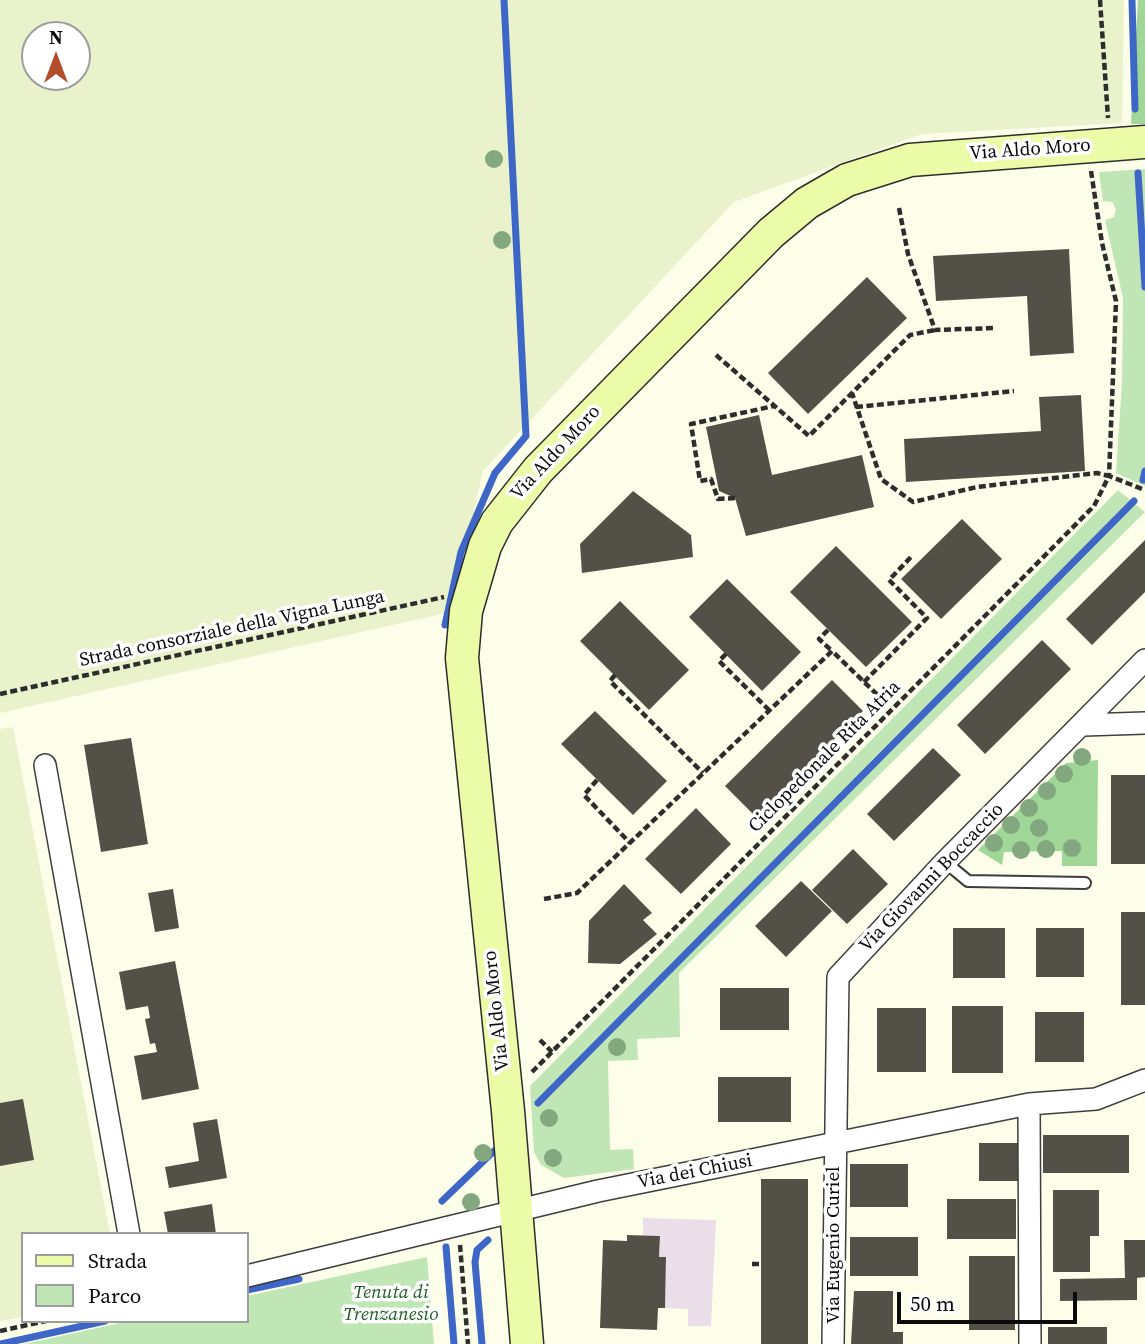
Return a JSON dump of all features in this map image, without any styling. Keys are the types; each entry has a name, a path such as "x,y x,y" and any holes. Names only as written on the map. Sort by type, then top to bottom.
{"street":[{"name":"Via Aldo Moro","path":"527,1344 517,1209 462,671 463,629 471,593 485,546 497,522 528,480 798,208 848,180 910,160 1100,155 1145,142"},
{"name":"Via Giovanni Boccaccio","path":"835,1145 838,977 945,862 1084,725 1145,660"},
{"path":"1084,725 1145,723"},
{"path":"44,765 129,1232"},
{"name":"Via dei Chiusi","path":"248,1276 517,1209 1029,1104 1096,1099 1145,1080"},
{"path":"1029,1104 1030,1344"},
{"name":"Via Eugenio Curiel","path":"833,1344 835,1145"}],"lane":[{"path":"945,862 968,881 1086,883"}],"path":[{"name":"Ciclopedonale Rita Atria","path":"529,1075 1094,506 1109,476 1116,301 1102,243 1100,0"},
{"path":"899,208 908,254 935,331"},
{"path":"716,355 809,436 910,335 994,328"},
{"path":"856,407 1014,391"},
{"path":"852,393 881,479 913,502 977,487 1097,473 1145,490"},
{"path":"735,498 718,499 711,479 701,481 691,424 775,406"},
{"path":"864,682 927,618 889,580 911,557"},
{"name":"Strada consorziale della Vigna Lunga","path":"0,694 471,593"},
{"path":"828,630 819,639 888,705"},
{"path":"544,899 577,893 832,651"},
{"path":"726,654 719,661 769,710"},
{"path":"615,675 610,681 703,773"},
{"path":"597,780 584,795 630,843"},
{"path":"540,1040 552,1052"},
{"path":"458,1224 468,1344"},
{"path":"752,1264 761,1264"},
{"path":"0,1331 37,1323"}],"shaded area":[{"path":"643,1218 716,1220 711,1326 688,1326 688,1309 665,1308 666,1258 659,1257 660,1236 643,1235"}],"green space":[{"path":"0,0 1124,0 1122,123 922,134 734,202 483,471 451,612 0,713"},
{"path":"1138,0 1145,0 1145,124 1131,124"},
{"path":"1145,169 1145,486 1116,473 1122,382 1123,298 1105,220 1114,217 1116,209 1112,202 1103,201 1099,172"},
{"path":"1118,490 1145,512 679,973 680,1037 637,1039 638,1060 608,1061 610,1150 633,1149 634,1169 564,1178 541,1165 534,1152 530,1086"},
{"path":"13,727 110,1232 21,1232 21,1317 0,1321 0,729"},
{"path":"1098,760 1097,866 1062,866 1062,851 1004,852 1002,865 978,850 1066,763"},
{"name":"Tenuta di Trenzanesio","path":"427,1257 434,1344 24,1344 120,1323 248,1323 248,1296"}],"building":[{"path":"1069,249 1074,353 1030,356 1027,296 936,301 933,256"},
{"path":"867,277 907,318 808,414 768,373"},
{"path":"1081,395 1085,471 906,482 904,439 1041,431 1039,397"},
{"path":"759,415 772,475 862,455 874,507 746,536 735,498 719,491 706,427"},
{"path":"633,491 691,535 693,557 582,573 580,544"},
{"path":"962,519 1002,559 941,619 901,579"},
{"path":"1145,540 1145,592 1092,645 1066,619"},
{"path":"836,546 912,622 866,667 790,592"},
{"path":"727,579 801,652 762,691 689,617"},
{"path":"620,601 689,670 649,710 580,641"},
{"path":"1042,640 1071,669 985,754 957,725"},
{"path":"832,680 863,711 756,817 725,786"},
{"path":"595,711 667,781 633,815 561,744"},
{"path":"131,738 148,844 101,852 84,745"},
{"path":"933,748 961,775 894,841 867,814"},
{"path":"1111,775 1145,775 1145,864 1111,864"},
{"path":"696,808 731,844 681,894 645,859"},
{"path":"853,849 888,884 847,924 812,890"},
{"path":"801,881 832,911 786,957 755,926"},
{"path":"624,884 652,913 643,920 657,934 620,964 588,963 589,921"},
{"path":"173,889 179,928 155,932 148,893"},
{"path":"1121,912 1145,912 1145,1005 1121,1005"},
{"path":"953,928 1005,928 1005,978 953,978"},
{"path":"1036,928 1084,928 1084,977 1036,977"},
{"path":"175,961 199,1089 142,1100 134,1056 157,1052 155,1043 150,1044 145,1019 150,1018 148,1006 126,1010 119,972"},
{"path":"720,988 789,988 789,1030 720,1030"},
{"path":"952,1006 1003,1006 1003,1073 952,1073"},
{"path":"877,1008 926,1008 926,1072 877,1072"},
{"path":"1035,1012 1084,1012 1084,1062 1035,1062"},
{"path":"718,1077 791,1077 791,1122 718,1122"},
{"path":"23,1099 34,1160 0,1166 0,1103"},
{"path":"217,1119 227,1178 169,1188 165,1167 199,1161 193,1123"},
{"path":"1043,1135 1129,1135 1129,1173 1043,1173"},
{"path":"979,1143 1018,1143 1018,1181 979,1181"},
{"path":"850,1164 908,1164 908,1207 850,1207"},
{"path":"761,1179 808,1179 808,1344 761,1344"},
{"path":"1053,1190 1099,1190 1099,1236 1090,1236 1090,1272 1053,1272"},
{"path":"947,1199 1016,1199 1016,1239 947,1239"},
{"path":"212,1204 216,1232 168,1232 164,1212"},
{"path":"627,1235 660,1236 659,1257 666,1257 665,1308 658,1308 657,1330 600,1328 603,1240 627,1241"},
{"path":"850,1237 918,1237 918,1276 850,1276"},
{"path":"1124,1240 1145,1240 1145,1277 1137,1278 1137,1300 1060,1301 1060,1279 1125,1278"},
{"path":"969,1256 1015,1256 1015,1330 969,1330"},
{"path":"854,1291 893,1291 893,1332 903,1332 903,1344 851,1344"},
{"path":"1048,1327 1107,1327 1107,1344 1048,1344"}],"waterway":[{"path":"445,625 461,552 495,473 526,436 504,0"},
{"path":"1132,0 1135,109"},
{"path":"1138,173 1145,287"},
{"path":"1143,480 1145,471"},
{"path":"538,1103 1134,501"},
{"path":"442,1201 494,1151"},
{"path":"482,1344 475,1262 477,1250 488,1240"},
{"path":"446,1247 454,1344"},
{"path":"248,1290 299,1279"},
{"path":"1,1344 96,1323"}]}
